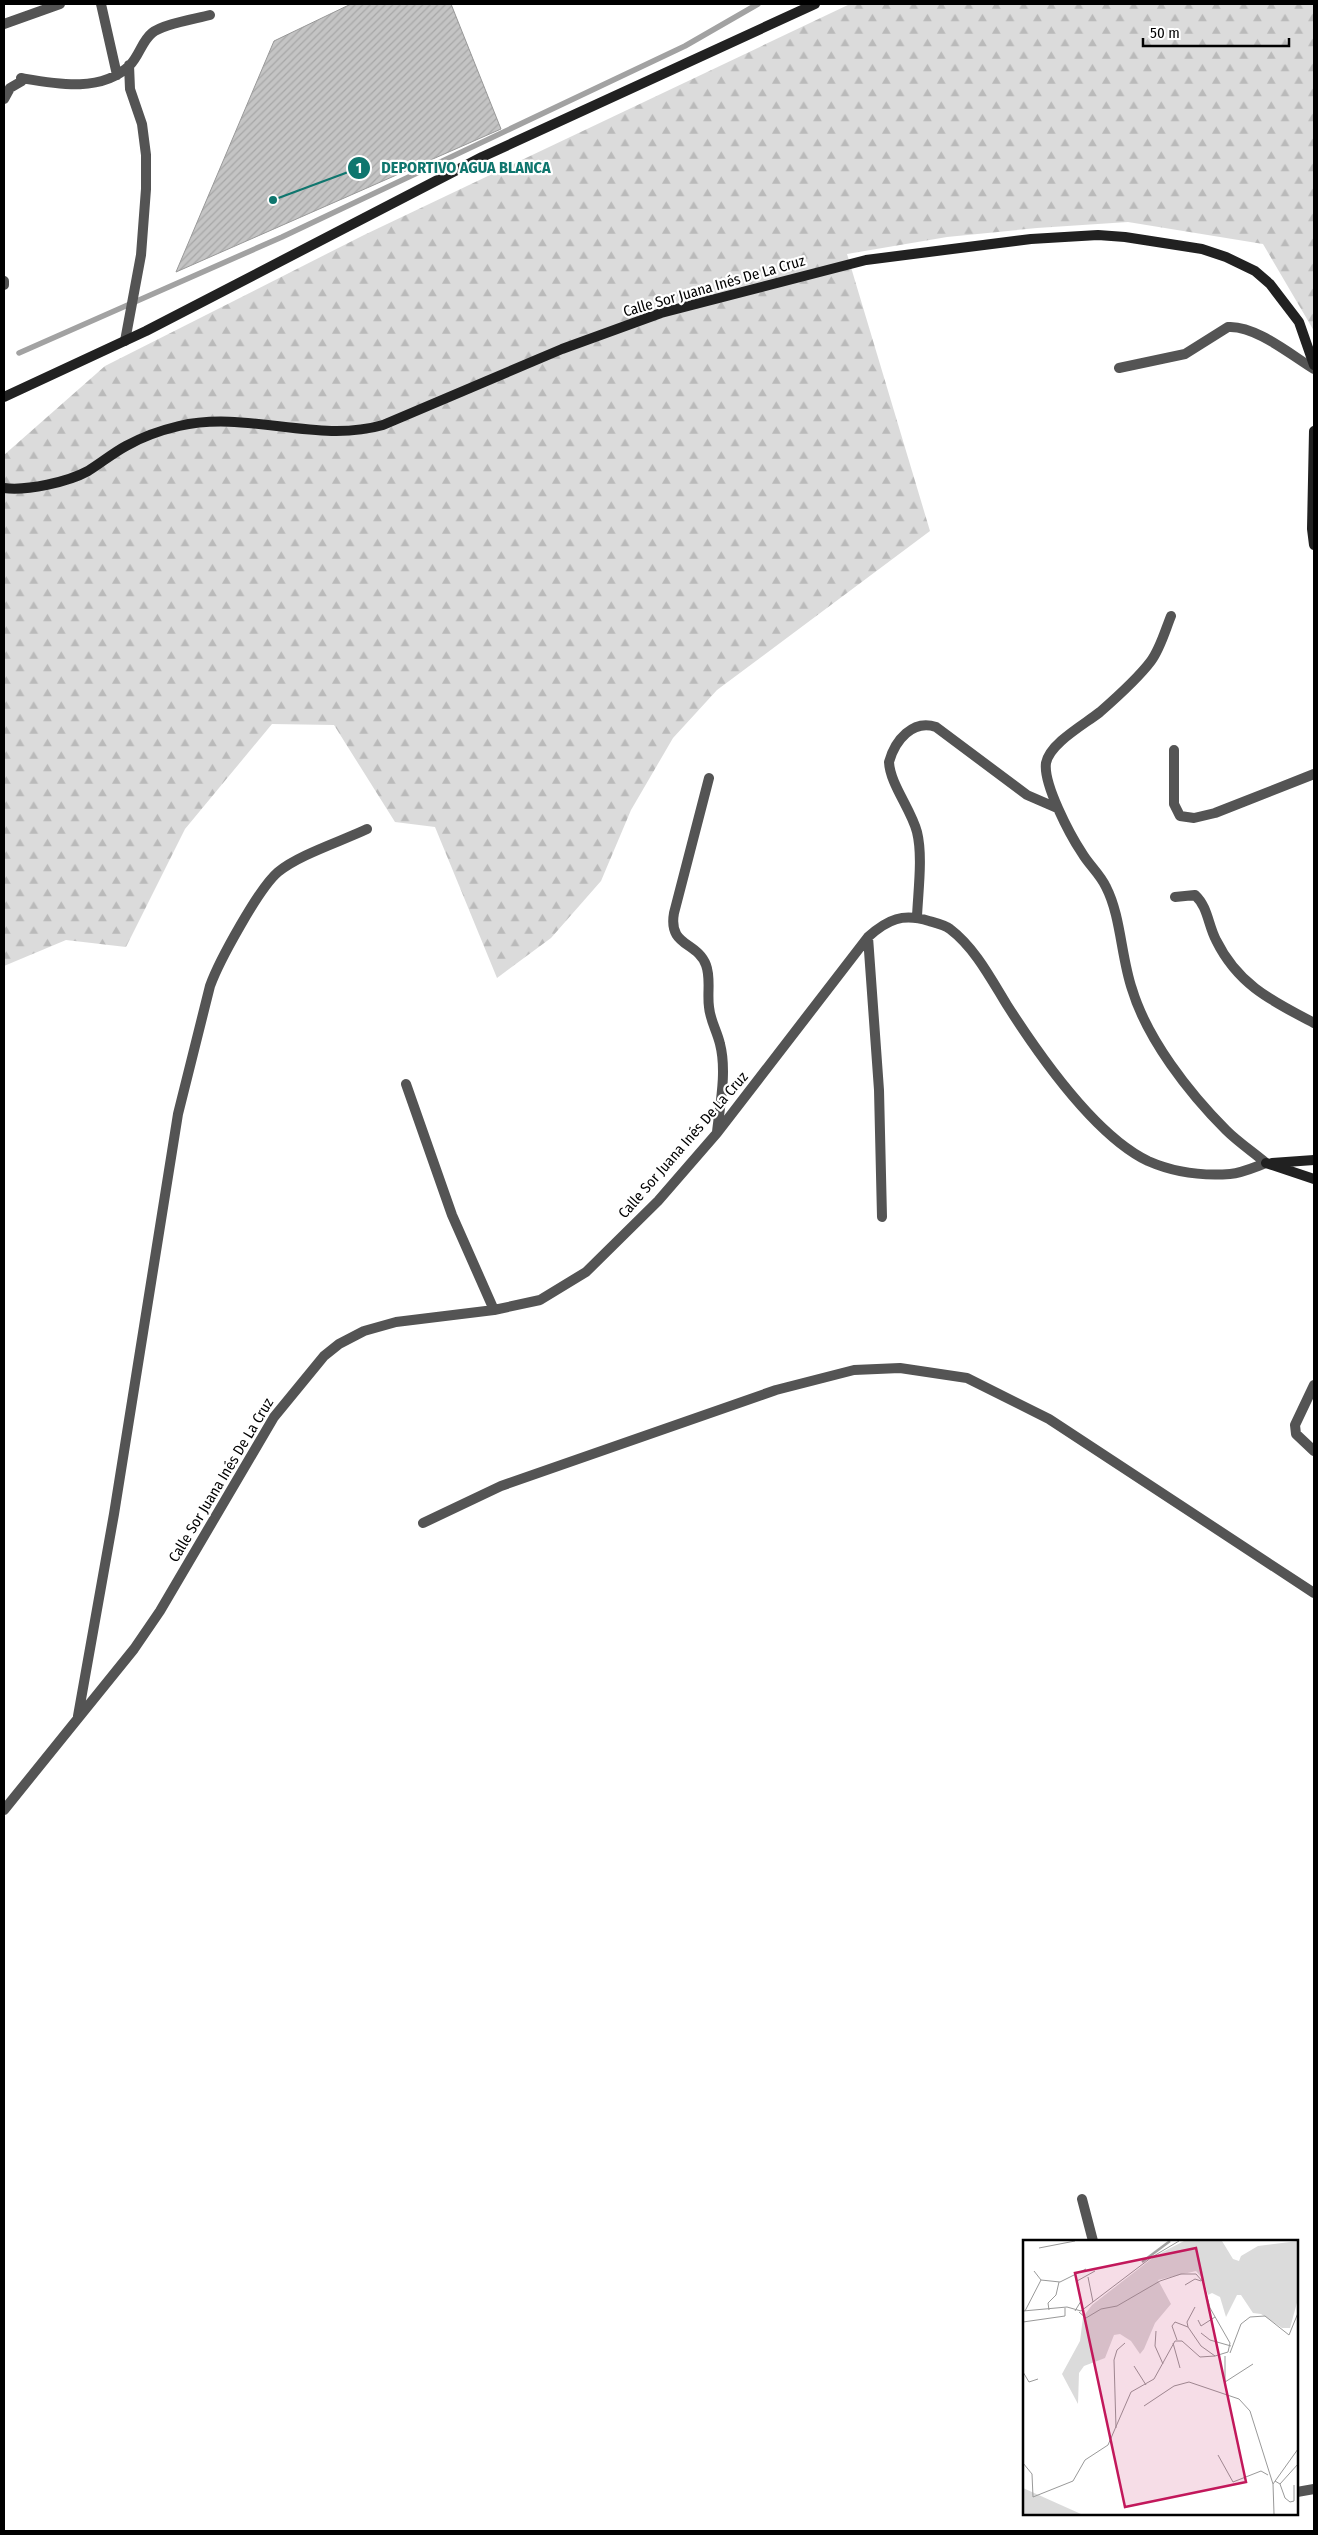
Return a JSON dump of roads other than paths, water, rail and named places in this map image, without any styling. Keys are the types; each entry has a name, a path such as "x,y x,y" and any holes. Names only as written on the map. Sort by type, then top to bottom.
{"main road":[{"path":"4,396 125,341 259,274 482,157 816,4"},
{"name":"Calle Sor Juana Inés De La Cruz","path":"4,488 19,490 33,488 86,472 128,445 166,429 191,424 211,421 271,424 304,429 366,430 383,425 562,349 661,312 866,260 1031,240 1098,235 1125,237 1202,249 1226,257 1254,271 1270,284 1299,322 1314,367"},
{"path":"1314,431 1312,529 1314,544"},
{"name":"Calle Sor Juana Inés De La Cruz","path":"1266,1164 1314,1160"},
{"path":"1266,1164 1314,1179"}],"street":[{"path":"4,24 60,4"},
{"path":"102,4 117,76"},
{"path":"4,99 10,88 22,81 21,78 66,84 95,82 117,76 130,65 152,33 210,15"},
{"path":"125,341 136,289 145,224 146,155 142,124 130,89 130,65"},
{"path":"1119,368 1185,354 1228,327 1236,326 1254,332 1314,367"},
{"path":"1171,616 1151,661 1100,712 1050,752 1046,764 1057,808 1082,854 1096,870 1106,888 1115,912 1121,951 1132,991 1151,1034 1166,1058 1226,1130 1266,1164"},
{"path":"917,917 918,835 907,805 892,776 889,762 903,737 915,726 927,724 936,727 1027,795 1057,808"},
{"path":"1174,750 1174,804 1180,816 1194,818 1215,813 1314,774"},
{"path":"709,778 674,913 672,929 675,936 705,962 708,972 709,1008 720,1045 722,1067 717,1133"},
{"path":"78,1717 114,1514 178,1114 207,997 216,970 268,881 290,864 367,830"},
{"path":"1175,897 1195,895 1202,902 1215,940 1233,969 1256,991 1314,1023"},
{"name":"Calle Sor Juana Inés De La Cruz","path":"4,1810 134,1649 160,1611 274,1417 324,1356 339,1344 364,1331 396,1322 494,1310 547,1297 586,1272 658,1202 717,1133 868,937 889,920 897,917 917,917 949,928 969,948 1043,1059 1115,1139 1149,1161 1184,1173 1231,1174 1266,1164"},
{"path":"868,937 879,1090 882,1217"},
{"path":"406,1084 452,1216 494,1310"},
{"path":"423,1523 501,1486 776,1390 854,1370 900,1368 967,1378 995,1390 1049,1419 1314,1593"},
{"path":"1314,1385 1296,1425 1296,1434 1314,1450"},
{"path":"1082,2199 1093,2240"},
{"path":"1298,2492 1314,2489"}],"waterway":[{"path":"19,353 282,237 685,46 758,4"}],"place":[{"name":"DEPORTIVO AGUA BLANCA","path":"273,200"}]}
